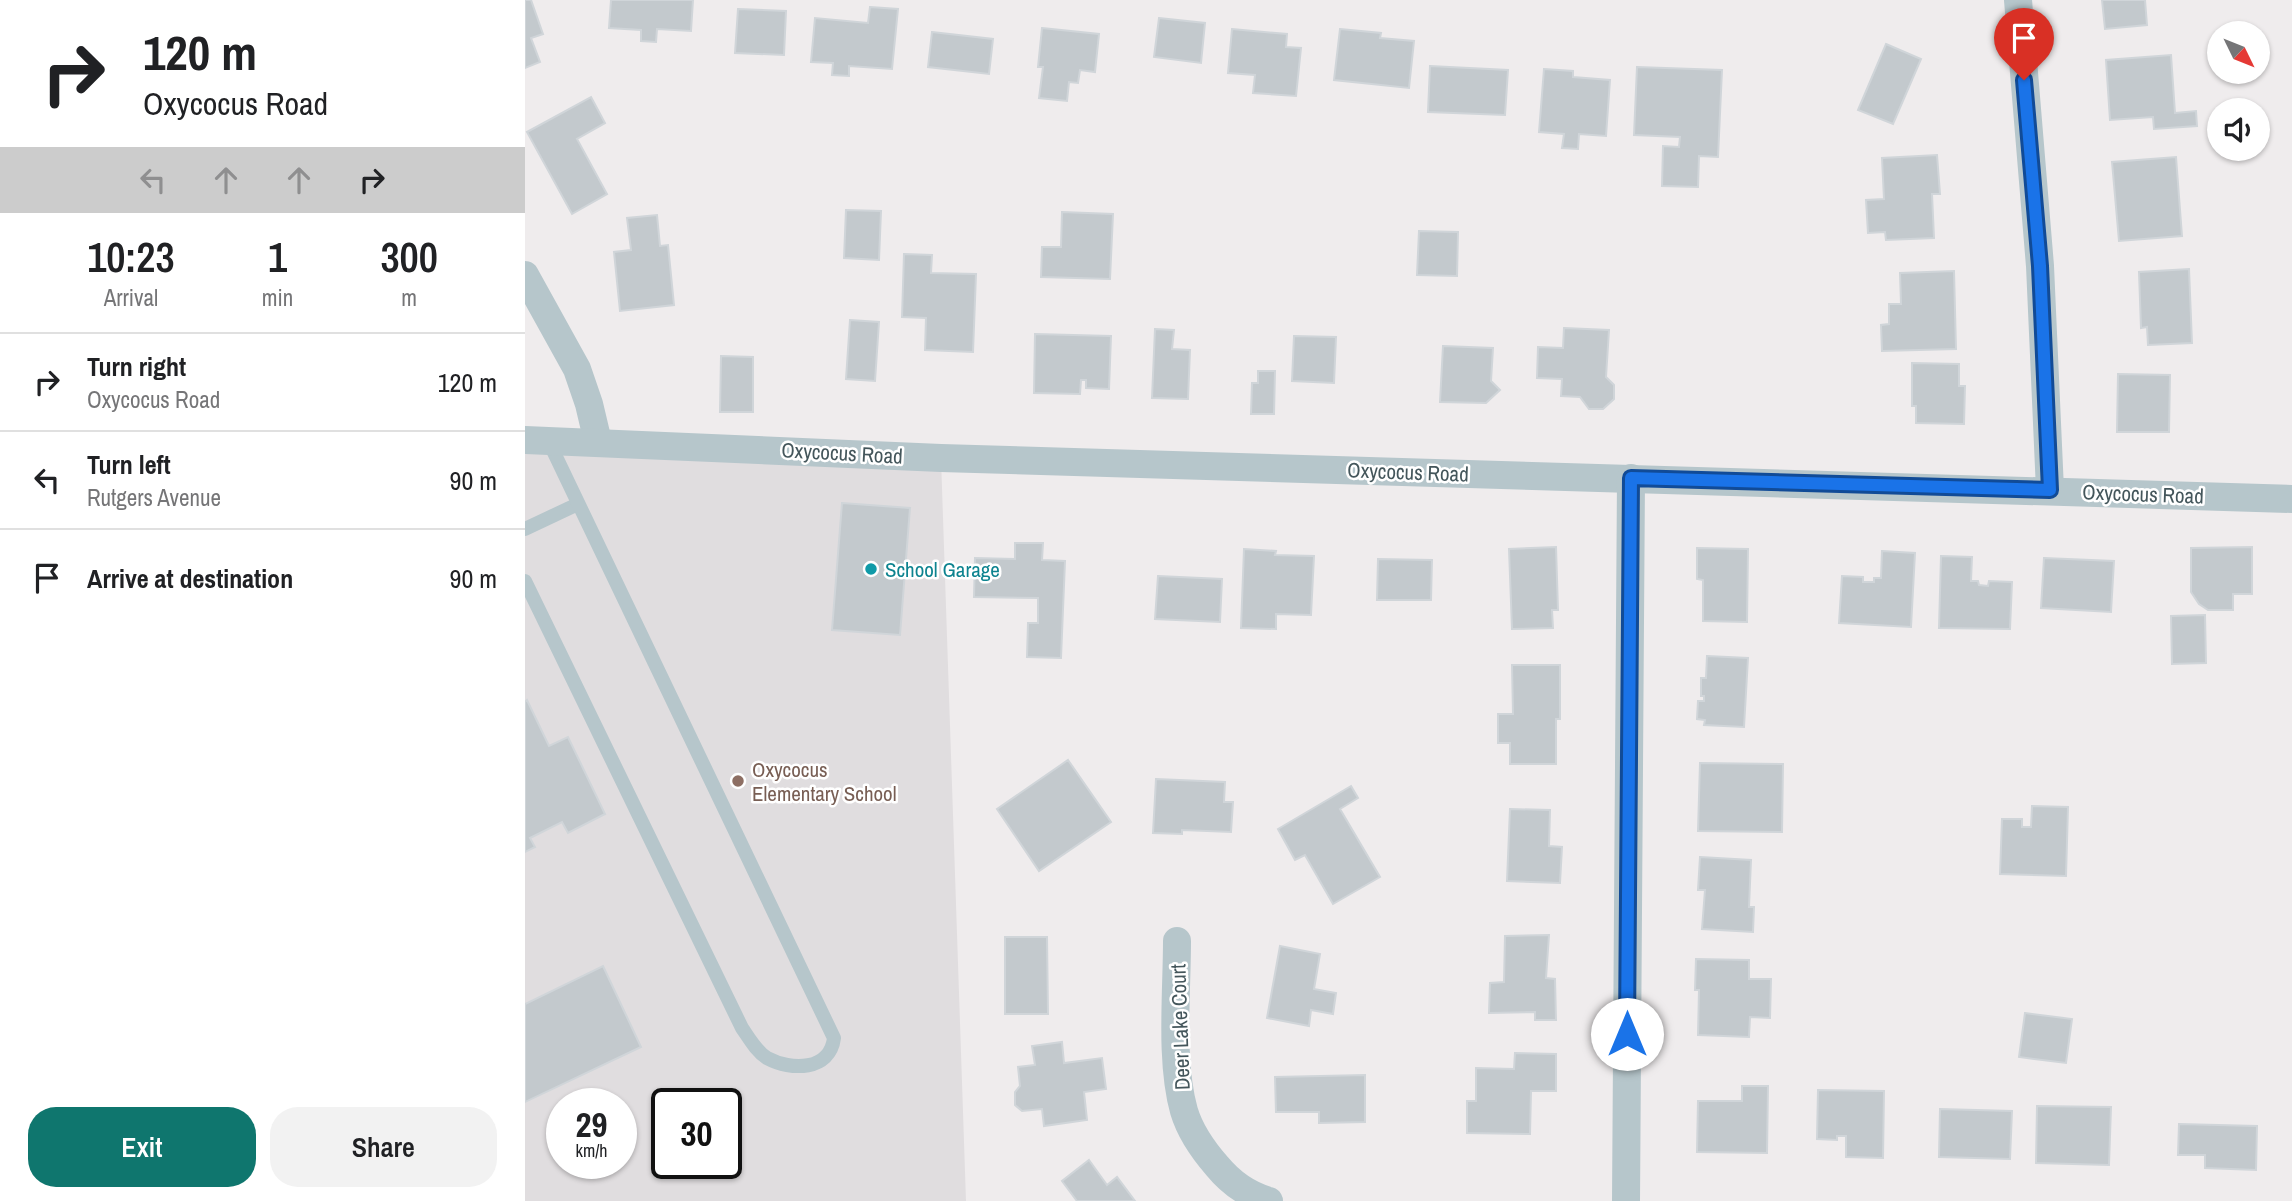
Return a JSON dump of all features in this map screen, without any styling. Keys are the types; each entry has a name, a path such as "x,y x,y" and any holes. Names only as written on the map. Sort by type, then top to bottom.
{"street":[{"path":"2018,0 2040,266 2050,490"},
{"path":"525,275 577,369 598,442"},
{"name":"Oxycocus Road","path":"536,440 955,458 2292,499"},
{"path":"1626,1201 1631,478"},
{"name":"Deer Lake Court","path":"1177,941 1177,1075 1185,1113 1202,1149 1224,1175 1252,1196 1269,1201"}],"lane":[{"path":"525,581 742,1028 757,1049 768,1058 795,1066 812,1065 824,1058 833,1049 834,1038 578,504 536,440"},
{"path":"525,529 578,504"}],"shaded area":[{"name":"Oxycocus Elementary School","path":"525,440 941,458 966,1201 525,1201"}],"building":[{"path":"525,0 531,0 543,34 531,38 540,62 525,68"},
{"path":"611,0 693,0 691,31 657,29 656,42 641,41 641,30 609,28"},
{"path":"2102,0 2145,0 2147,25 2105,29"},
{"path":"870,7 898,9 892,69 849,66 849,76 832,75 833,63 811,62 815,18 868,23"},
{"path":"738,9 786,11 784,55 735,53"},
{"path":"1159,18 1205,23 1201,63 1154,57"},
{"path":"1042,28 1099,34 1095,72 1080,70 1078,83 1069,82 1067,101 1039,98 1043,67 1038,67"},
{"path":"1232,29 1287,34 1286,47 1301,48 1296,96 1253,93 1255,75 1228,73"},
{"path":"1340,29 1381,33 1380,38 1414,41 1409,88 1334,80"},
{"path":"932,32 993,39 989,74 928,67"},
{"path":"1886,44 1921,59 1893,124 1858,110"},
{"path":"2171,55 2175,113 2196,111 2197,126 2154,129 2153,117 2110,120 2106,60"},
{"path":"1430,66 1508,70 1505,115 1428,112"},
{"path":"1637,67 1722,70 1718,157 1699,156 1698,187 1662,186 1663,146 1679,147 1680,137 1634,135"},
{"path":"1544,69 1573,71 1573,77 1610,80 1606,136 1579,134 1578,149 1562,148 1564,134 1539,132"},
{"path":"591,97 605,123 577,139 607,194 572,214 527,132"},
{"path":"1937,155 1940,194 1932,194 1934,238 1886,240 1885,232 1868,233 1866,200 1884,199 1882,158"},
{"path":"2176,157 2182,236 2119,241 2112,162"},
{"path":"846,210 881,211 879,260 844,258"},
{"path":"1062,212 1113,214 1110,279 1041,277 1042,247 1061,247"},
{"path":"657,215 660,246 668,245 674,305 620,311 614,252 631,250 627,218"},
{"path":"1419,231 1458,232 1457,276 1417,275"},
{"path":"904,254 932,255 931,273 976,274 973,352 925,350 926,318 902,317"},
{"path":"2189,269 2192,343 2148,345 2147,327 2141,328 2139,272"},
{"path":"1954,271 1956,349 1882,351 1881,325 1889,324 1889,304 1901,304 1900,273"},
{"path":"850,320 879,322 875,381 846,379"},
{"path":"1564,328 1609,330 1606,377 1614,385 1614,399 1603,409 1589,409 1580,397 1561,396 1562,379 1537,378 1538,347 1563,348"},
{"path":"1155,329 1174,330 1172,349 1190,350 1188,399 1152,398"},
{"path":"1035,334 1111,336 1109,389 1086,388 1086,380 1081,380 1080,394 1034,393"},
{"path":"1294,336 1336,337 1334,383 1292,381"},
{"path":"1443,346 1493,348 1491,381 1500,390 1486,403 1440,402"},
{"path":"721,356 753,357 753,412 720,412"},
{"path":"1912,363 1959,364 1959,386 1965,386 1964,424 1916,423 1916,406 1912,406"},
{"path":"1258,371 1275,371 1274,414 1251,414 1252,383 1258,383"},
{"path":"2118,374 2170,375 2169,432 2117,432"},
{"name":"School Garage","path":"842,503 910,508 900,635 832,630"},
{"path":"1015,543 1043,543 1042,560 1065,561 1061,658 1027,657 1028,623 1038,623 1038,598 974,597 975,558 1015,559"},
{"path":"1556,547 1558,610 1552,610 1553,628 1512,629 1509,549"},
{"path":"2252,547 2252,594 2233,594 2233,610 2208,610 2199,604 2191,592 2191,548"},
{"path":"1697,548 1748,549 1747,622 1703,621 1703,580 1697,579"},
{"path":"1244,549 1276,551 1275,555 1314,556 1311,615 1276,614 1276,629 1241,628"},
{"path":"1882,551 1915,553 1911,627 1839,623 1842,576 1863,577 1863,582 1874,582 1874,578 1881,578"},
{"path":"1941,556 1972,557 1971,581 1978,581 1979,585 1988,586 1989,581 2012,582 2010,629 1939,628"},
{"path":"2044,558 2114,561 2111,612 2041,608"},
{"path":"1378,559 1432,560 1431,600 1377,600"},
{"path":"1158,576 1222,579 1220,622 1155,619"},
{"path":"2205,615 2206,663 2172,664 2171,616"},
{"path":"1707,656 1748,658 1744,727 1704,725 1705,720 1697,719 1698,701 1704,701 1704,696 1701,696 1701,678 1706,678"},
{"path":"1512,665 1560,665 1560,719 1556,719 1556,764 1510,764 1510,743 1498,743 1498,714 1513,714"},
{"path":"527,700 549,746 568,737 605,814 568,833 562,822 530,838 535,847 525,852 525,702"},
{"path":"1068,760 1111,822 1039,871 997,809"},
{"path":"1700,763 1783,764 1782,832 1698,831"},
{"path":"1156,779 1225,782 1224,802 1233,802 1231,832 1182,830 1182,834 1153,833"},
{"path":"1351,786 1358,798 1340,809 1380,877 1333,904 1305,855 1295,860 1278,829"},
{"path":"2032,806 2068,807 2066,876 2000,874 2002,819 2022,819 2022,827 2031,827"},
{"path":"1510,809 1550,810 1549,846 1562,847 1560,883 1507,881"},
{"path":"1700,857 1751,860 1749,907 1754,907 1753,932 1702,929 1705,890 1698,890"},
{"path":"1549,935 1546,978 1555,979 1556,1020 1535,1020 1535,1012 1489,1013 1490,983 1504,982 1505,936"},
{"path":"1005,937 1047,937 1048,1014 1005,1014"},
{"path":"1280,946 1320,954 1314,989 1336,993 1333,1014 1311,1010 1309,1026 1267,1018"},
{"path":"1696,959 1749,960 1749,979 1771,979 1770,1018 1750,1017 1749,1037 1698,1035 1699,990 1695,990"},
{"path":"603,966 641,1047 555,1088 546,1088 546,1092 525,1102 525,1004"},
{"path":"2025,1013 2072,1019 2066,1063 2019,1057"},
{"path":"1062,1042 1064,1063 1102,1058 1106,1089 1084,1092 1087,1120 1044,1126 1042,1109 1022,1111 1015,1105 1015,1092 1020,1086 1018,1067 1035,1065 1032,1046"},
{"path":"1515,1053 1556,1054 1556,1091 1531,1091 1530,1134 1467,1133 1467,1101 1476,1101 1476,1068 1514,1069"},
{"path":"1365,1075 1365,1122 1319,1123 1319,1112 1276,1112 1275,1077"},
{"path":"1742,1086 1768,1086 1767,1153 1697,1152 1698,1101 1742,1101"},
{"path":"1818,1090 1884,1091 1883,1158 1846,1157 1846,1136 1837,1136 1837,1140 1817,1139"},
{"path":"2037,1106 2111,1107 2109,1165 2036,1163"},
{"path":"1940,1109 2012,1111 2010,1159 1939,1157"},
{"path":"2179,1124 2257,1126 2256,1170 2205,1168 2205,1155 2178,1155"},
{"path":"1089,1160 1107,1185 1117,1177 1135,1201 1077,1201 1062,1181"}],"place":[{"name":"School Garage","path":"871,569"},
{"name":"Oxycocus Elementary School","path":"738,781"}],"route":[{"path":"1627,1034 1631,478 2050,490 2040,266 2024,80"}]}
